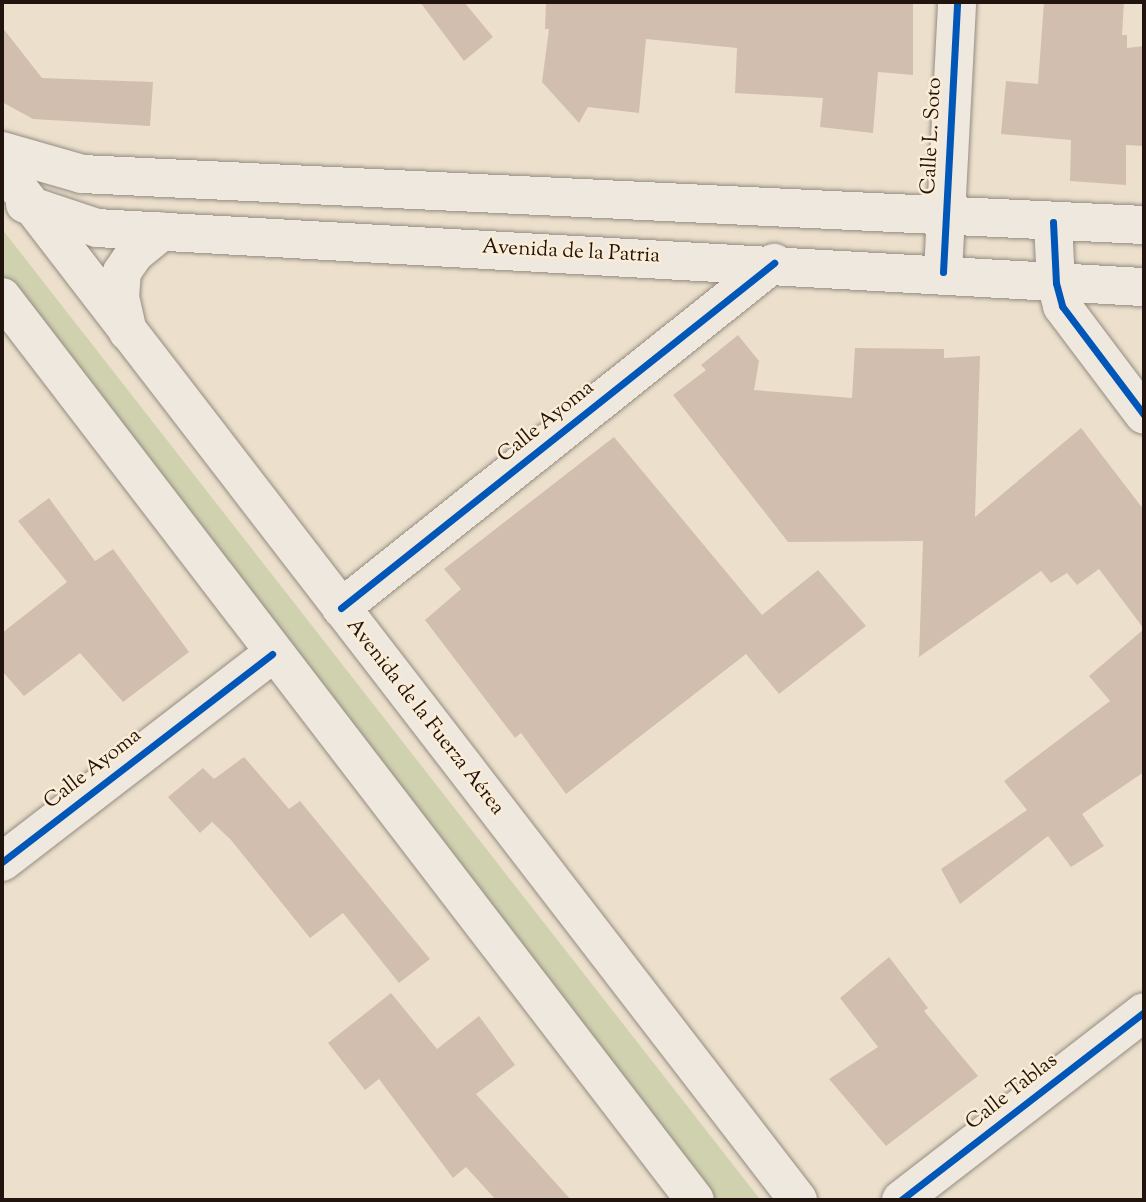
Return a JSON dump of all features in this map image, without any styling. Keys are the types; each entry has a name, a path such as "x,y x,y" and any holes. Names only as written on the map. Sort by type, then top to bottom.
{"main road":[{"name":"Calle L. Soto","path":"943,272 957,2"},
{"path":"2,151 82,174 1144,225"},
{"name":"Avenida de la Fuerza Aérea","path":"2,167 15,202 128,334 799,1200"},
{"name":"Avenida de la Patria","path":"15,202 97,228 943,272 1056,283 1144,286"},
{"path":"1054,222 1056,283 1062,306 1144,415"},
{"path":"128,334 120,298 122,272 134,254 162,231"},
{"name":"Calle Ayoma","path":"341,608 774,263"},
{"path":"2,297 272,654 695,1200"},
{"name":"Calle Ayoma","path":"2,862 272,654"},
{"name":"Calle Tablas","path":"901,1200 1144,1012"}],"green space":[{"path":"2,229 761,1200 706,1200 2,299"}],"building":[{"path":"420,2 464,2 493,37 464,61"},
{"path":"546,2 913,2 913,75 878,72 873,133 820,127 823,98 735,93 737,48 646,39 639,113 588,107 579,123 542,82 549,29 545,29"},
{"path":"1044,2 1124,2 1122,35 1127,35 1127,48 1144,46 1144,146 1126,145 1126,185 1070,181 1071,140 1001,134 1006,81 1038,84"},
{"path":"2,27 42,78 153,82 150,126 33,119 2,102"},
{"path":"738,335 759,361 754,390 852,398 855,348 944,349 944,358 980,356 975,517 1081,428 1144,510 1144,629 1099,569 1077,585 1067,573 1051,583 1041,571 919,657 923,541 788,542 673,395 706,370 701,365"},
{"path":"614,437 762,615 818,570 866,626 779,694 746,654 566,794 521,733 515,738 425,620 461,589 444,569"},
{"path":"49,498 95,561 113,549 189,652 123,702 80,653 24,696 2,671 2,633 67,582 18,521"},
{"path":"1144,629 1144,772 1082,814 1104,846 1071,867 1048,836 960,904 941,869 1027,810 1004,781 1110,701 1089,676"},
{"path":"244,757 289,809 300,801 430,959 399,983 343,913 310,938 231,840 212,822 200,833 168,797 203,768 214,779"},
{"path":"889,957 928,1008 924,1011 978,1076 886,1146 829,1079 878,1047 840,998"},
{"path":"391,993 437,1049 479,1016 515,1065 476,1094 571,1200 496,1200 466,1167 453,1178 379,1079 365,1090 328,1043"}],"cycle path":[{"path":"943,272 957,2"},
{"path":"1053,222 1056,283 1062,306 1144,415"},
{"path":"341,608 774,263"},
{"path":"2,862 272,654"},
{"path":"901,1200 1144,1012"}]}
